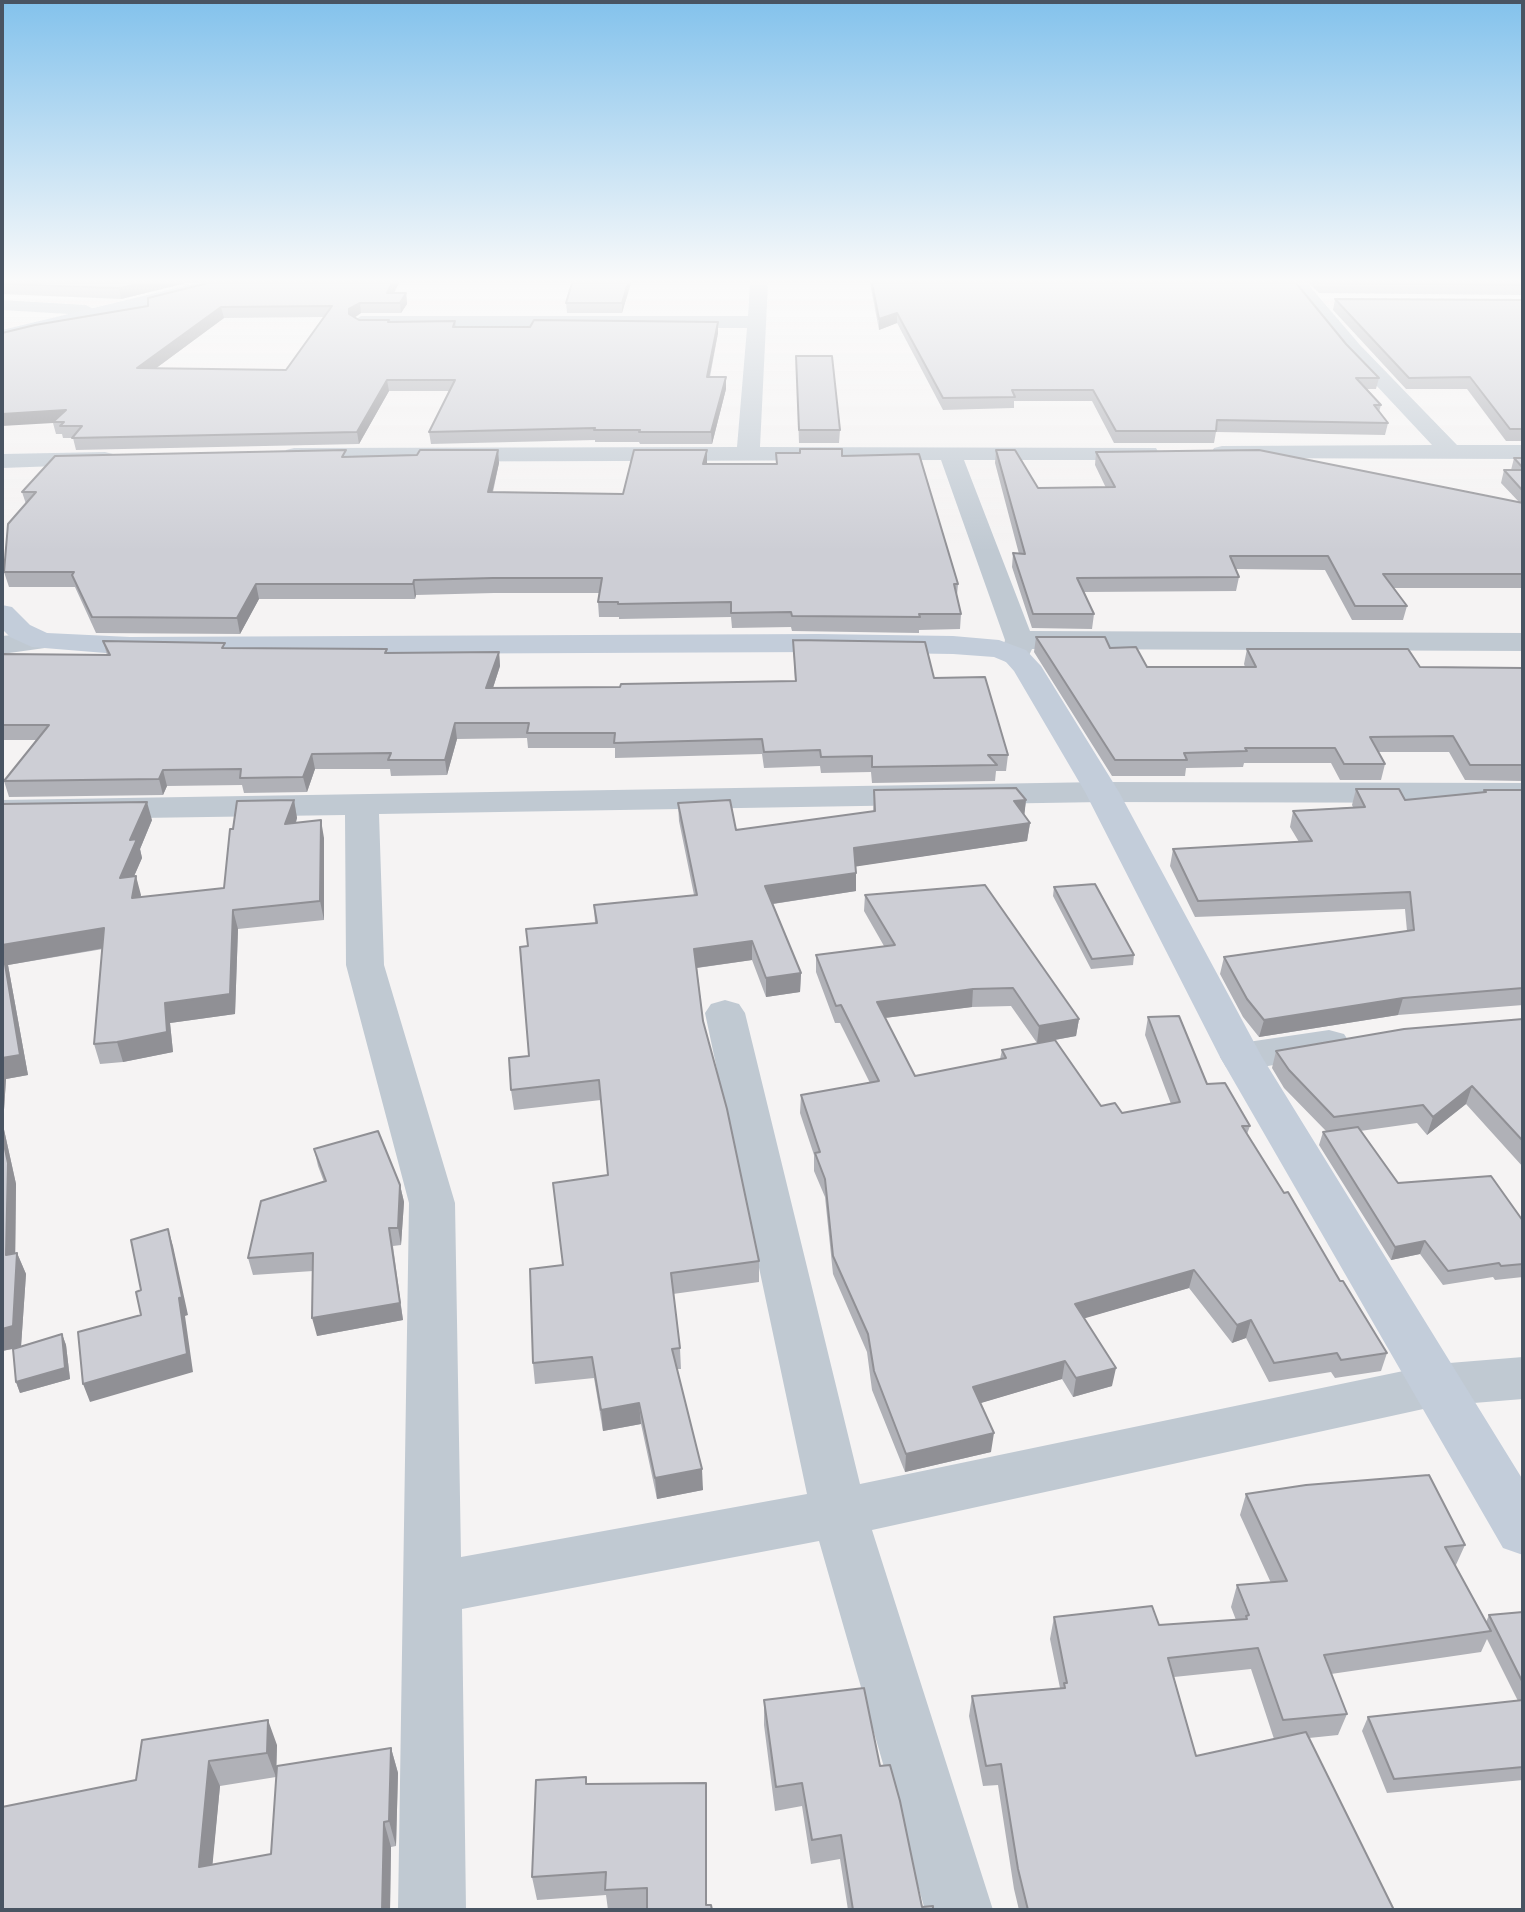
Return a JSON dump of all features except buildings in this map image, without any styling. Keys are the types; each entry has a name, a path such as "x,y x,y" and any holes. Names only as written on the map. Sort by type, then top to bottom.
{"street":[{"path":"748,453 754,372"},
{"path":"1375,372 1451,453"},
{"path":"1200,453 1523,452"},
{"path":"276,456 1172,453"},
{"path":"950,454 1017,648 1026,666 1102,792 1241,1058 1523,1530"},
{"path":"2,461 125,458"},
{"path":"2,613 20,631 42,641"},
{"path":"2,645 42,641 130,646 953,645 999,649 1523,642"},
{"path":"2,810 1102,792 1523,793"},
{"path":"362,805 365,965 432,1203 432,1910"},
{"path":"725,1013 839,1513 959,1910"},
{"path":"1241,1058 1359,1037"},
{"path":"434,1588 839,1513 1437,1385 1523,1378"}]}
